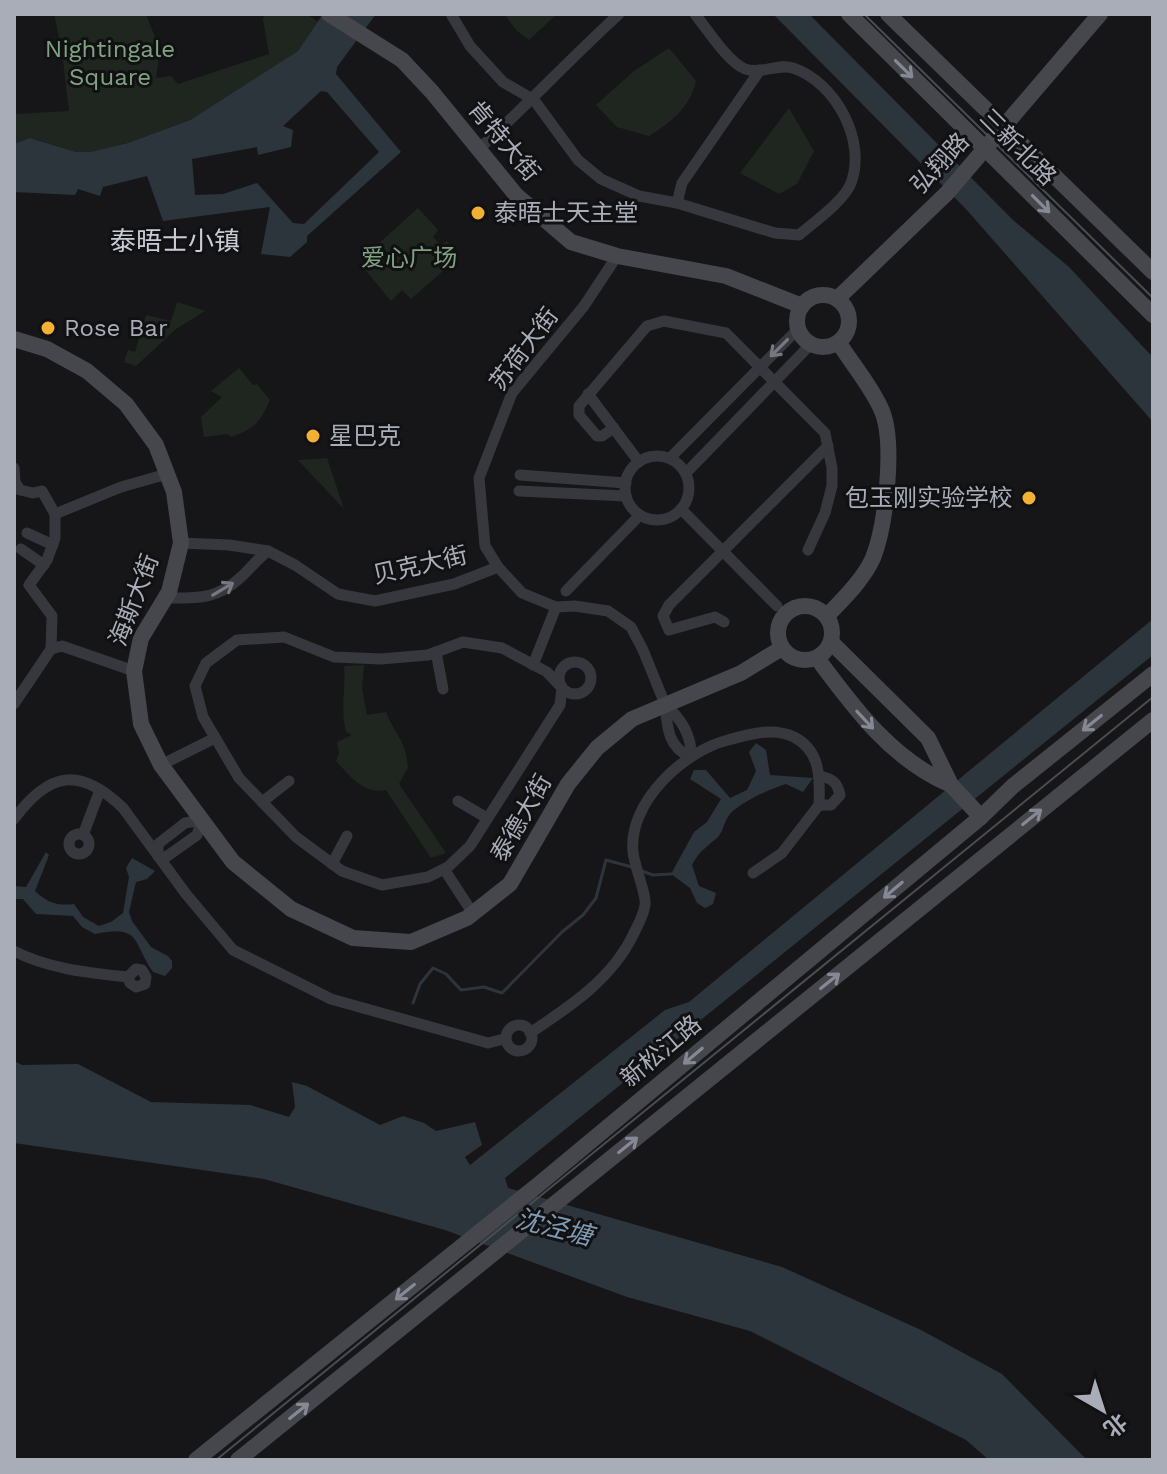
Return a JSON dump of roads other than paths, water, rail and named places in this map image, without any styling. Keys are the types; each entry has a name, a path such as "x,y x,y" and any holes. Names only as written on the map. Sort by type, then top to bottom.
{"street":[{"name":"肯特大街","path":"329,14 409,67 516,195 571,242 617,256 726,276 802,306"},
{"path":"451,14 470,46 503,82 534,100 578,160 601,179 639,196 677,203 775,233 799,235 828,211 851,185 855,155 852,130 813,77 789,66 745,69 728,55 695,14"},
{"path":"479,149 534,100 576,53 619,14"},
{"name":"三新北路","path":"849,14 1153,315"},
{"name":"三新北路","path":"888,14 1153,272"},
{"name":"弘翔路","path":"837,299 947,193 1100,14"},
{"path":"677,203 682,183 760,70"},
{"name":"苏荷大街","path":"498,567 485,546 479,478 512,393 584,306 617,256"},
{"path":"815,296 837,299 844,305 850,320 848,329 839,343 825,348 811,344 798,329 798,313 802,306 815,296"},
{"path":"614,428 597,436 579,415 579,406 647,326 664,321 726,333 825,433 832,486 825,513 808,550"},
{"path":"670,458 798,329"},
{"name":"海斯大街","path":"14,339 47,349 87,371 126,404 156,445 174,492 181,543 169,592 141,638 134,671"},
{"path":"827,616 851,590 872,558 886,503 889,460 882,412 839,343"},
{"path":"686,473 811,344"},
{"path":"588,394 639,462"},
{"path":"724,622 715,617 669,630 663,616 669,605 828,446"},
{"path":"654,456 670,458 686,473 689,492 681,509 661,519 640,515 626,496 628,474 639,462 654,456"},
{"path":"14,468 17,491 42,491 55,514 53,545 44,565 29,585 52,616 51,649 14,704"},
{"path":"55,514 121,487 167,474"},
{"path":"520,475 626,483"},
{"path":"519,491 626,496"},
{"path":"681,509 777,606"},
{"path":"566,591 640,515"},
{"path":"27,533 53,545"},
{"name":"贝克大街","path":"181,543 229,545 268,551 338,594 375,601 454,584 498,567"},
{"path":"21,549 44,565"},
{"path":"165,598 215,596 242,577 255,560 268,551"},
{"path":"498,567 522,593 556,607 575,606 608,611 631,627 665,704 666,723 673,743 680,753 691,757"},
{"path":"805,606 819,610 827,616 832,626 831,642 817,658 796,659 782,648 779,626 786,614 796,608 805,606"},
{"path":"533,665 556,607"},
{"path":"284,637 334,657 381,659 436,652 463,642 502,648 533,665 547,672 562,688 560,705 470,846 444,869 428,877 382,885 342,871 332,864 296,837 239,778 203,717 195,686 206,663 237,640 284,637"},
{"path":"831,642 928,738 951,785 981,817"},
{"path":"51,649 62,646 134,671"},
{"name":"泰德大街","path":"134,671 141,724 161,765 233,862 291,909 353,938 411,942 467,918 510,884 568,784 597,748 632,719 741,673 782,648"},
{"path":"436,652 443,689"},
{"path":"817,658 864,721 925,774 951,785"},
{"name":"新松江路","path":"196,1460 538,1185 981,817 1013,786 1153,674"},
{"path":"238,1460 1153,720"},
{"path":"530,1033 606,977 633,936 646,903 633,850 636,826 649,795 683,762 719,742 761,731 793,736 813,751 820,776 819,805 782,853 753,873"},
{"path":"161,765 215,738"},
{"path":"819,805 831,805 840,795 832,779 820,776"},
{"path":"14,819 43,789 61,779 81,781 100,790 123,808 186,894 233,950 331,999 488,1043 504,1039 510,1028 523,1025 530,1033 532,1042 526,1050 512,1049 504,1039"},
{"path":"262,802 289,781"},
{"path":"83,835 100,790"},
{"path":"458,801 487,818"},
{"path":"158,856 158,844 185,823 202,820"},
{"path":"332,864 347,836"},
{"path":"444,869 472,912"},
{"path":"14,951 88,973 128,977"}],"water":[{"path":"323,14 376,14 337,67 336,74 401,152 307,236 307,242 290,257 261,254 270,207 163,221 147,176 103,187 100,196 78,189 75,195 14,192 14,144 30,138 76,152 90,152 128,143 190,120 298,51","holes":["321,91 327,92 379,152 304,224 293,223 257,183 223,194 195,195 192,159 257,147 258,155 291,147 293,130 283,126"]},
{"path":"773,14 809,14 1013,220 1069,267 1153,357 1153,422 965,208"},
{"name":"沈泾塘","path":"1153,619 1153,655 505,1178 508,1188 782,1267 921,1330 1002,1374 1087,1460 989,1460 966,1440 750,1331 627,1297 445,1230 264,1179 14,1143 14,1061 22,1065 78,1064 151,1102 250,1105 289,1117 295,1107 292,1082 307,1086 380,1125 403,1116 436,1131 475,1122 482,1145 465,1157 470,1165 665,1010 689,1002"},
{"path":"756,743 766,750 770,775 813,778 803,792 786,784 756,796 730,814 718,837 692,865 699,886 716,893 713,904 705,908 697,903 690,888 671,874 694,832 707,822 721,799 690,779 694,770 706,770 730,798 747,790 756,771 749,752"},
{"path":"46,852 49,855 35,891 53,903 74,904 83,917 99,926 123,913 129,877 126,868 132,858 155,871 147,879 136,882 129,912 151,947 172,961 172,968 165,976 153,972 138,944 128,933 110,931 95,934 82,927 73,916 36,914 23,899 14,899 14,886 26,887"}],"waterway":[{"path":"413,1003 420,984 433,968 446,974 461,990 484,987 502,993 583,915 596,898 606,860 632,867"},
{"path":"639,870 653,875 671,874"}],"tram line":[{"path":"864,14 1153,298"},
{"path":"216,1460 1153,697"}],"place":[{"name":"泰晤士天主堂","path":"478,213"},
{"name":"Rose Bar","path":"48,328"},
{"name":"星巴克","path":"313,436"},
{"name":"包玉刚实验学校","path":"1029,498"}],"district":[{"name":"泰晤士小镇","path":"175,241"}],"park label":[{"name":"Nightingale Square","path":"110,63"},
{"name":"爱心广场","path":"409,258"}]}
